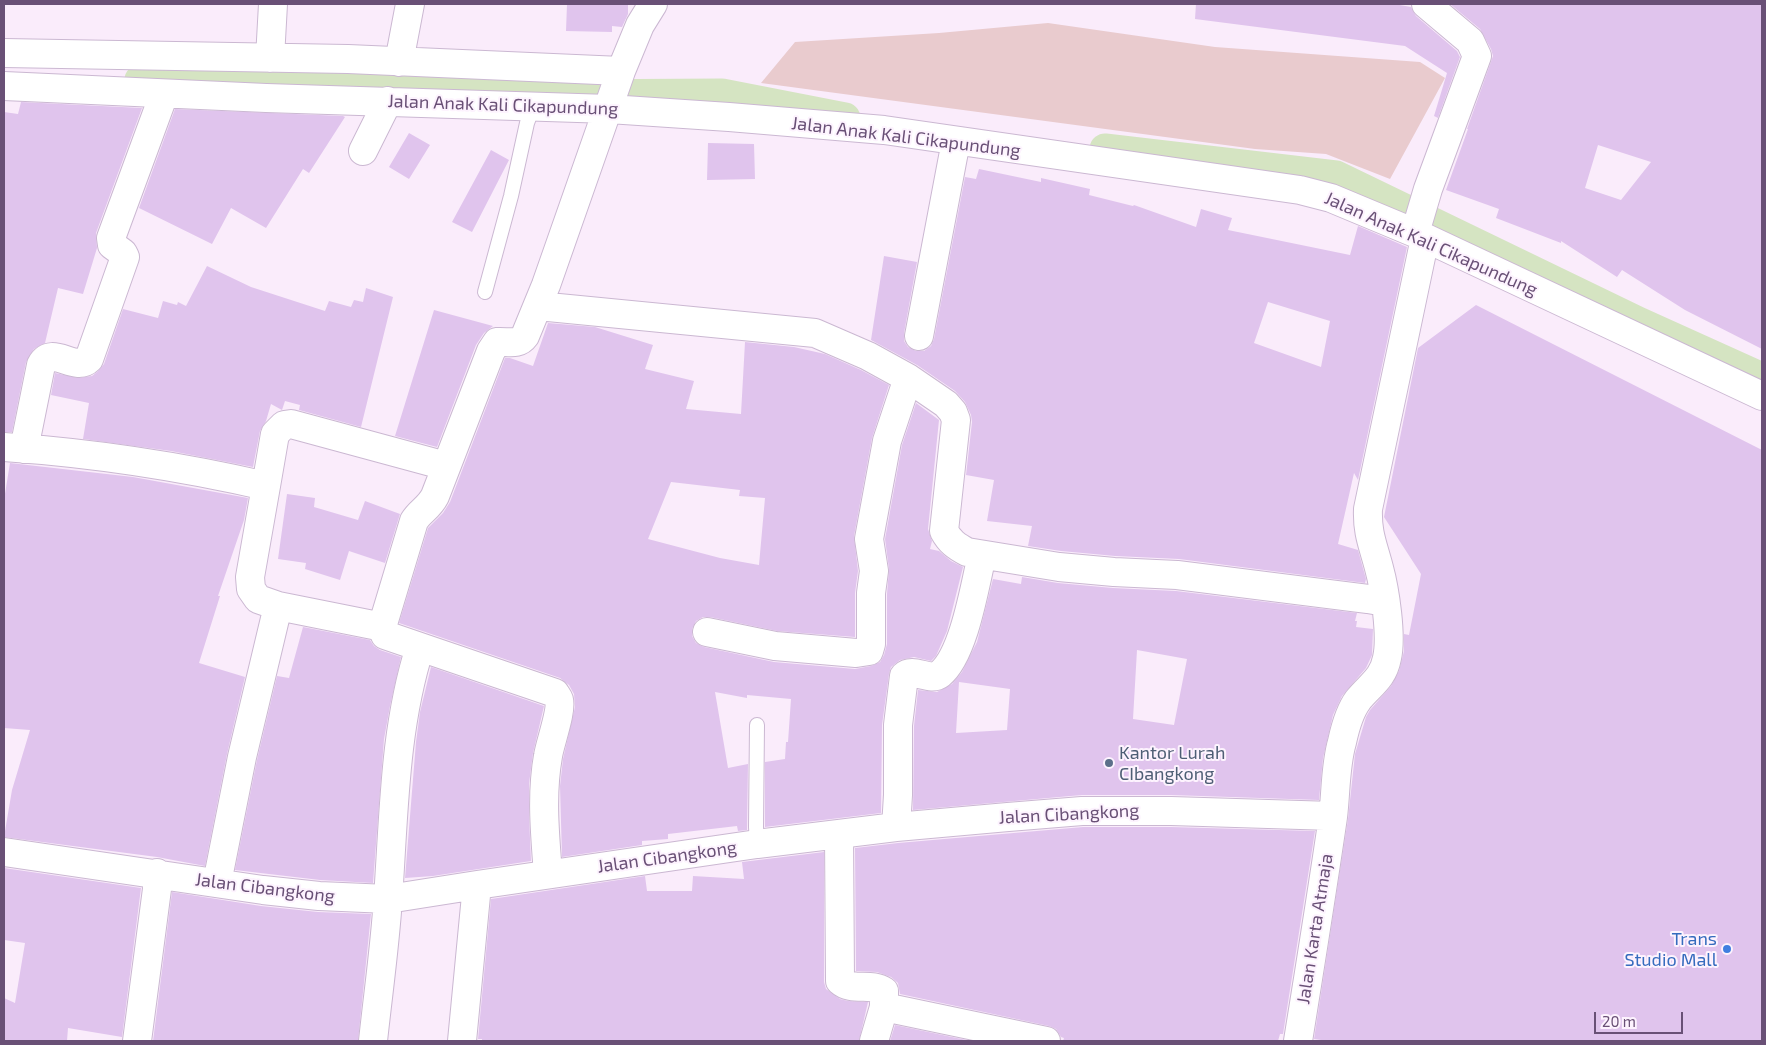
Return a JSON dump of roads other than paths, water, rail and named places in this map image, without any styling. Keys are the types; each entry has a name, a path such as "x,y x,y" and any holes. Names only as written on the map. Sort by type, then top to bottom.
{"street":[{"path":"270,58 273,4"},
{"path":"399,62 410,4"},
{"path":"548,874 544,794 548,756 559,710 559,700 555,693 385,635 383,627 414,521 432,502 491,351 497,342 511,343 522,340 538,306 614,90 640,25 653,4"},
{"name":"Jalan Karta Atmaja","path":"1298,1041 1333,816 1341,745 1348,720 1358,701 1376,683 1388,658 1384,586 1368,533 1368,509 1428,189 1477,56 1470,41 1426,4"},
{"path":"4,53 399,62 614,90"},
{"name":"Jalan Anak Kali Cikapundung","path":"4,86 164,94 533,107 614,90 1300,190 1331,198 1420,231 1762,396"},
{"path":"164,94 111,238 112,245 123,253 125,257 89,359 85,363 49,356 44,359 14,448 106,456 154,463 266,486"},
{"path":"363,152 388,101"},
{"path":"919,336 956,141"},
{"path":"538,306 815,334 868,356 908,378 946,404 953,412 956,420 944,531 948,540 967,552 1059,567 1177,575 1385,602"},
{"path":"707,632 775,646 856,653 869,651 871,644 871,593 874,571 869,539 887,441 908,378"},
{"path":"383,627 278,606 258,599 251,590 250,577 275,434 284,425 290,424 446,466"},
{"path":"896,827 898,725 904,676 909,673 938,676 952,658 962,638 982,555"},
{"path":"216,883 242,757 278,606"},
{"path":"372,1041 388,900 396,768 404,710 420,647"},
{"name":"Jalan Cibangkong","path":"4,852 216,883 297,893 388,900 548,874 757,844 896,827 1082,811 1171,811 1333,816"},
{"path":"840,834 840,981 848,986 882,989 885,995 884,1007 874,1041"},
{"path":"137,1041 157,889 157,874"},
{"path":"462,1041 477,885"},
{"path":"884,1007 1046,1041"}],"lane":[{"path":"485,292 511,196 527,122 533,107"},
{"path":"757,725 757,844"}],"waterway":[{"path":"140,80 336,83 551,95 722,94 845,118"},
{"path":"1105,149 1336,176 1640,323 1762,378"}],"place":[{"name":"Kantor Lurah CIbangkong","path":"1109,763"},
{"name":"Trans Studio Mall","path":"1727,949"}]}
